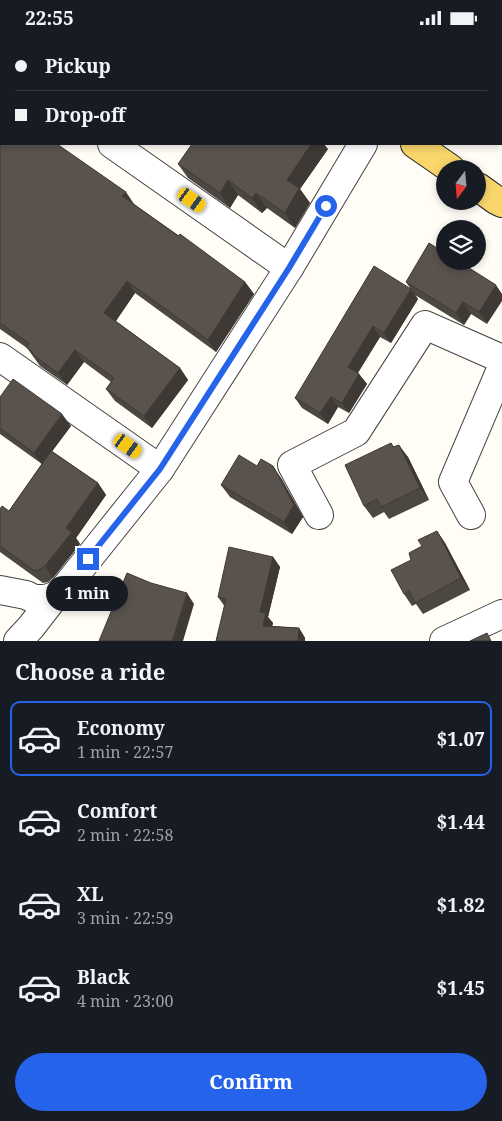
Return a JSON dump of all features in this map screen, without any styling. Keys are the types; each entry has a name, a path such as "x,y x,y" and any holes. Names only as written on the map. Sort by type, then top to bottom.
{"main road":[{"path":"416,145 438,160"},
{"path":"486,193 502,203"}],"street":[{"path":"113,145 289,268"},
{"path":"18,641 55,596 64,589 160,469 289,268 362,145"},
{"path":"319,515 292,465 356,432 425,325 502,359"},
{"path":"0,357 160,469"},
{"path":"471,515 453,482 502,367"},
{"path":"0,590 26,595 34,599 45,599 55,596"},
{"path":"444,641 502,614"}],"building":[{"path":"0,145 58,145 126,192 122,196 178,236 180,234 245,282 208,340 127,281 104,313 180,368 144,416 106,389 114,378 75,350 58,373 32,354 33,352 26,347 29,343 0,323"},
{"path":"191,145 310,145 287,180 299,188 285,213 256,193 252,198 228,180 220,193 178,164"},
{"path":"429,243 436,247 436,270 472,270 496,285 479,312 463,302 456,313 406,282"},
{"path":"374,266 411,289 384,333 373,326 348,367 359,374 342,403 331,397 320,413 295,398"},
{"path":"13,379 62,414 34,453 0,428 0,397"},
{"path":"391,443 393,447 399,445 420,488 381,507 377,499 364,506 345,465"},
{"path":"51,451 98,483 66,528 72,532 45,566 35,571 0,546 0,509 2,506 9,511"},
{"path":"239,455 257,466 261,459 273,466 294,505 284,522 221,485"},
{"path":"437,531 461,578 415,603 409,591 404,594 391,570 411,560 409,553 422,546 418,540"},
{"path":"229,547 273,557 260,612 266,613 263,626 299,628 298,641 216,641 226,599 218,597"},
{"path":"127,573 151,583 187,593 172,641 99,641"},
{"path":"487,633 491,641 470,641"}],"route":[{"path":"88,559 160,469 289,268 326,206"}]}
